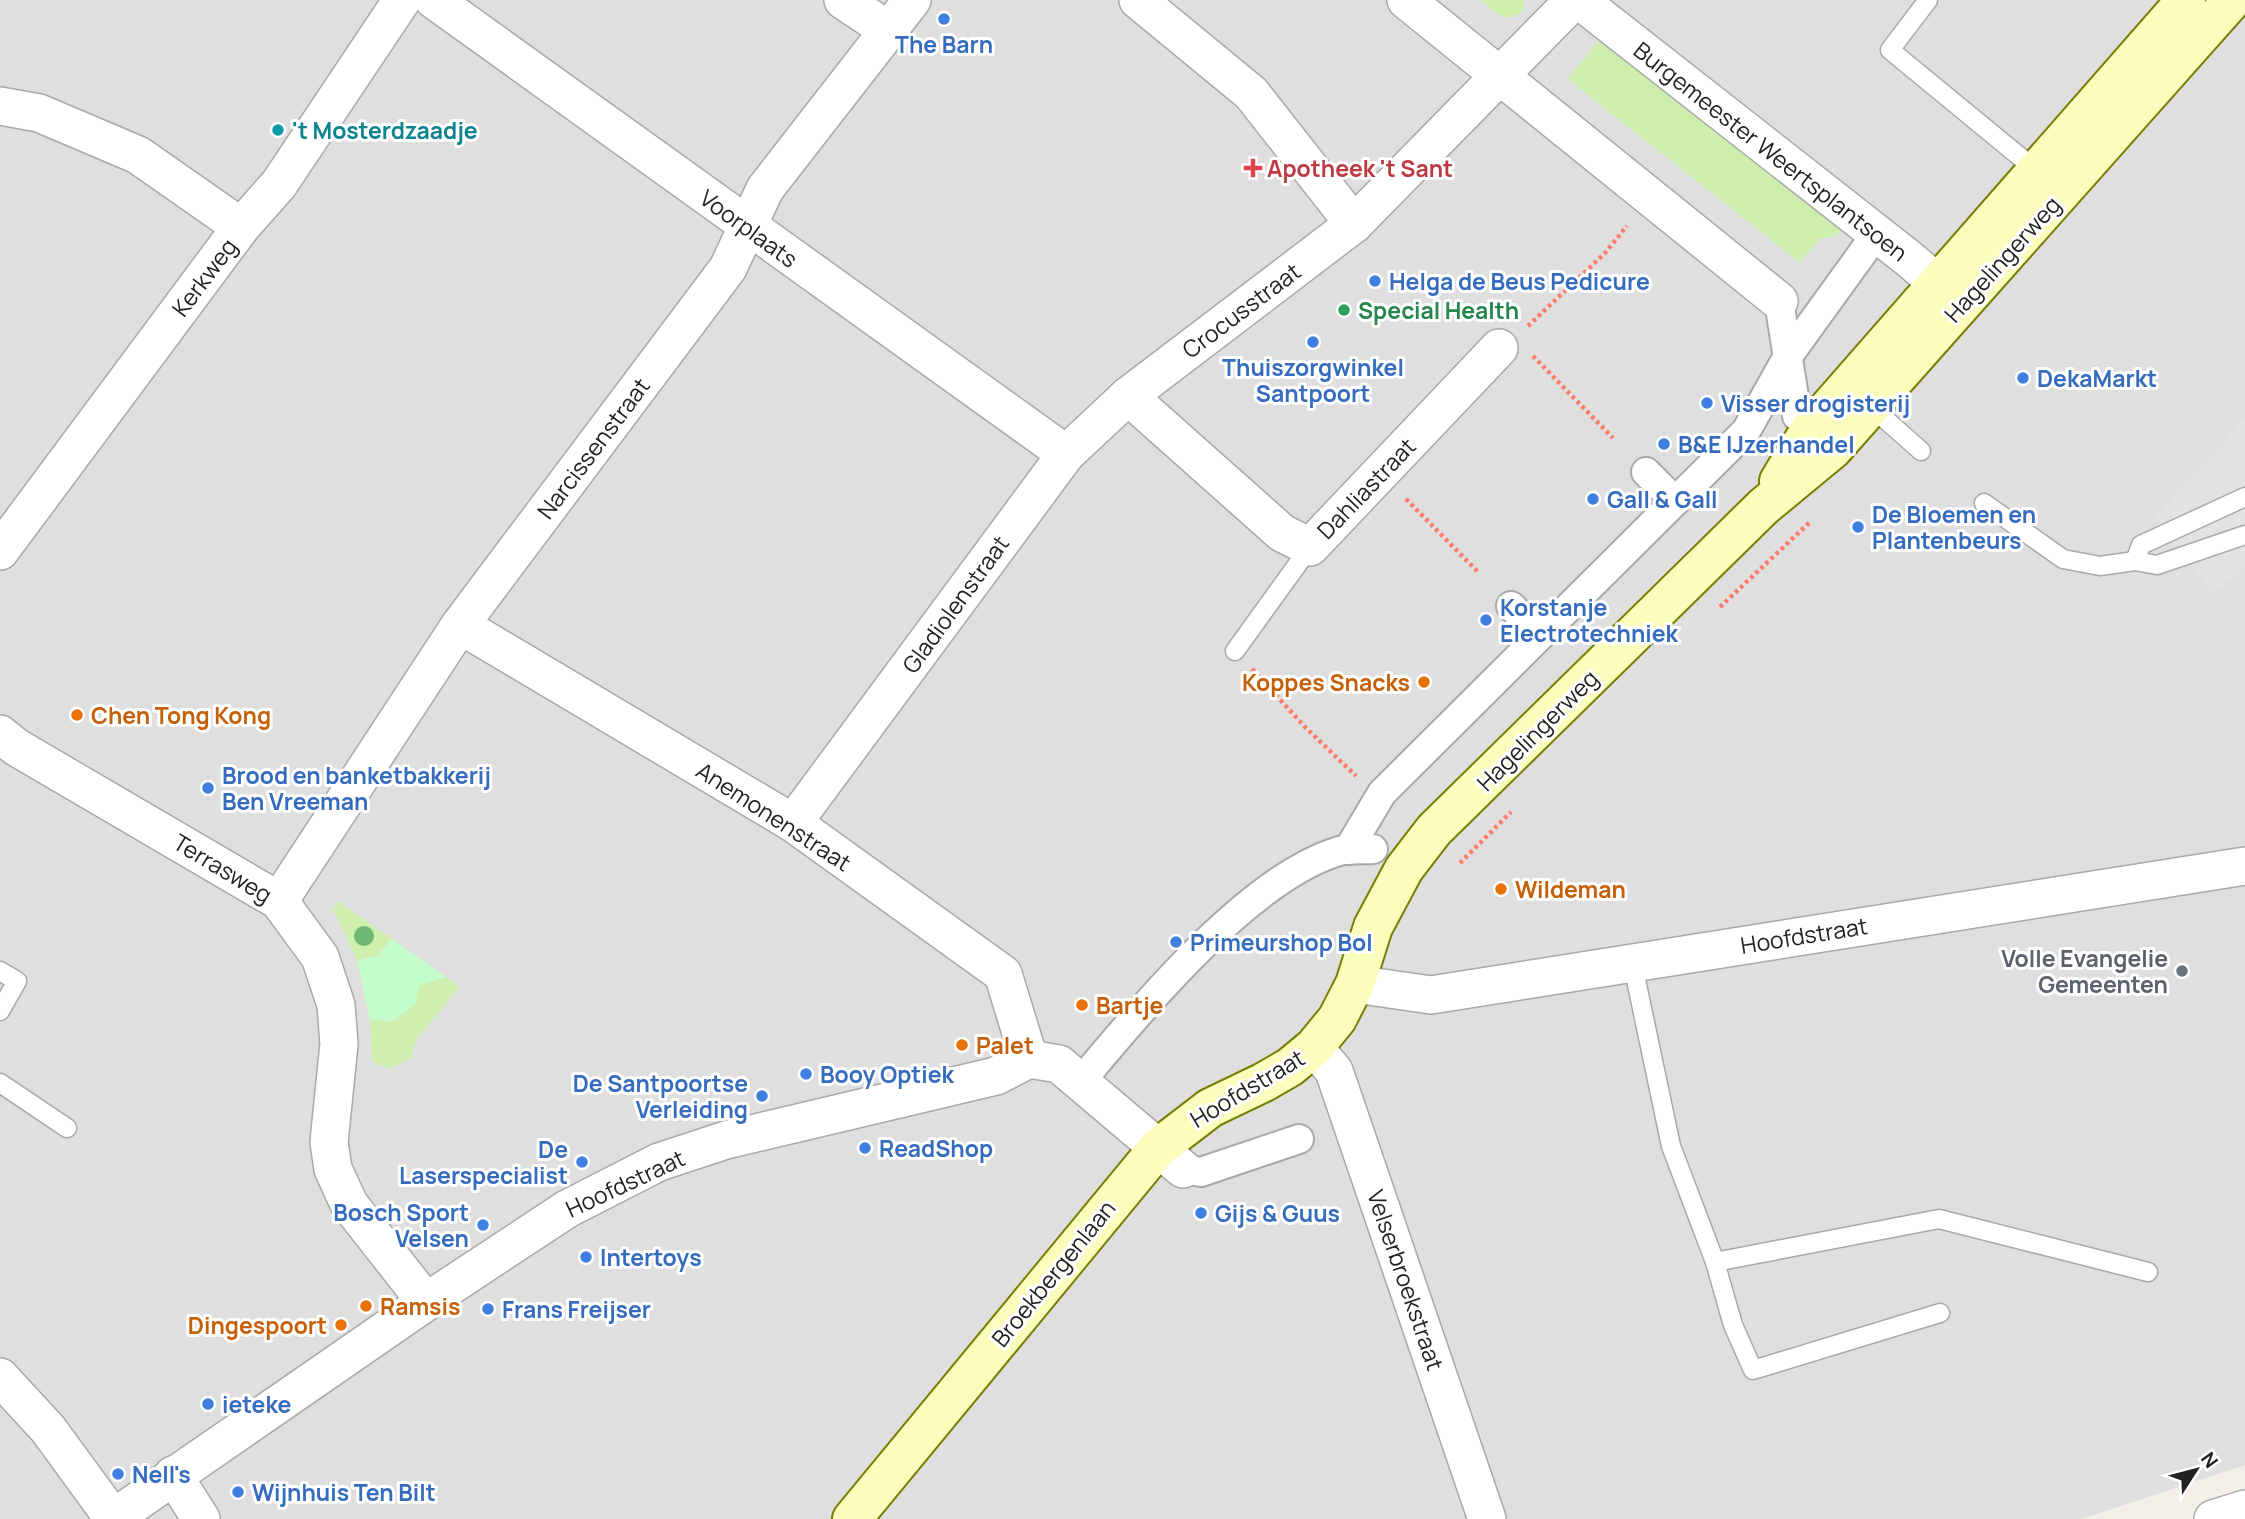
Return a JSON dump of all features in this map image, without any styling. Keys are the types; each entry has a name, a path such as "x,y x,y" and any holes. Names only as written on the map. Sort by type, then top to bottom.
{"main road":[{"name":"Hagelingerweg","path":"1950,293 2036,170 2186,0"},
{"name":"Hagelingerweg","path":"1355,984 1373,927 1404,869 1434,830 1763,507 1811,428 1860,396 1950,293 2232,0"},
{"name":"Hoofdstraat","path":"1170,1158 1210,1108 1264,1082 1314,1047 1337,1019 1355,984"},
{"name":"Broekbergenlaan","path":"852,1519 1170,1158"}],"street":[{"name":"Kerkweg","path":"0,551 241,227 279,184 402,0"},
{"name":"Voorplaats","path":"434,0 1066,454"},
{"path":"843,0 888,30"},
{"name":"Narcissenstraat","path":"279,901 460,625 728,268 765,189 912,0"},
{"path":"1138,0 1251,93 1354,224"},
{"path":"1406,0 1779,301 1797,416"},
{"name":"Crocusstraat","path":"1128,396 1354,224 1576,0"},
{"name":"Burgemeester Weertsplantsoen","path":"1576,0 1877,233 1950,293"},
{"path":"0,106 40,113 138,155 241,227"},
{"path":"1080,1082 1175,974 1264,893 1298,871 1337,851 1361,850 1379,798 1745,431 1788,356 1877,233"},
{"name":"Dahliastraat","path":"1128,396 1282,533 1310,547 1507,343"},
{"name":"Gladiolenstraat","path":"793,823 1066,454 1128,396"},
{"path":"1646,472 1675,501"},
{"path":"1511,606 1540,635"},
{"name":"Anemonenstraat","path":"460,625 793,823 1003,974 1029,1059"},
{"name":"Terrasweg","path":"0,734 16,747 279,901 320,957 336,1005 339,1044 329,1142 333,1169 349,1204 426,1302"},
{"name":"Hoofdstraat","path":"1355,984 1430,995 2245,866"},
{"name":"Velserbroekstraat","path":"1314,1047 1334,1071 1487,1519"},
{"path":"1029,1059 1059,1064 1170,1158 1201,1172 1299,1139"},
{"name":"Hoofdstraat","path":"112,1519 426,1302 567,1209 659,1162 726,1140 996,1076 1029,1059"},
{"path":"0,1377 48,1429 112,1519"},
{"path":"173,1475 201,1519"},
{"path":"2213,1519 2245,1509"}],"lane":[{"path":"1928,0 1891,50 2036,170"},
{"path":"1860,396 1921,451"},
{"path":"2135,561 2141,545 2245,498"},
{"path":"1984,503 2063,559 2100,566 2135,561 2157,565 2245,535"},
{"path":"1235,651 1310,547"},
{"path":"1632,961 1671,1146 1715,1262 1733,1325 1753,1370 1940,1313"},
{"path":"0,971 17,981 0,1011"},
{"path":"0,1083 66,1128"},
{"path":"1715,1262 1939,1219 2148,1272"}],"path":[{"path":"1613,438 1507,343 1605,253 1650,198"},
{"path":"1380,473 1478,572"},
{"path":"1235,651 1305,727 1379,798"}],"shaded area":[{"path":"0,0 2245,0 2245,1465 2081,1519 0,1519"},
{"path":"2245,418 2245,566 2214,593 2151,521"}],"green space":[{"path":"1480,0 1524,0 1523,11 1505,17"},
{"path":"1599,40 1842,228 1836,236 1819,239 1800,263 1568,79"},
{"path":"337,901 391,938 379,955 357,961 333,909"},
{"path":"391,938 446,977 420,985 415,1005 393,1021 370,1020 357,961 379,955"},
{"path":"446,977 459,987 416,1040 411,1058 389,1069 372,1061 370,1020 393,1021 415,1005 419,985"}],"place":[{"name":"The Barn","path":"944,19"},
{"name":"'t Mosterdzaadje","path":"278,130"},
{"name":"Apotheek 't Sant","path":"1253,168"},
{"name":"Helga de Beus Pedicure","path":"1375,281"},
{"name":"Special Health","path":"1344,310"},
{"name":"Thuiszorgwinkel Santpoort","path":"1313,342"},
{"name":"DekaMarkt","path":"2023,378"},
{"name":"Visser drogisterij","path":"1707,403"},
{"name":"B&E IJzerhandel","path":"1664,444"},
{"name":"Gall & Gall","path":"1593,499"},
{"name":"De Bloemen en Plantenbeurs","path":"1858,527"},
{"name":"Korstanje Electrotechniek","path":"1486,620"},
{"name":"Koppes Snacks","path":"1424,682"},
{"name":"Chen Tong Kong","path":"77,715"},
{"name":"Brood en banketbakkerij Ben Vreeman","path":"208,788"},
{"name":"Wildeman","path":"1501,889"},
{"name":"Primeurshop Bol","path":"1176,942"},
{"name":"Volle Evangelie Gemeenten","path":"2182,971"},
{"name":"Bartje","path":"1082,1005"},
{"name":"Palet","path":"962,1045"},
{"name":"Booy Optiek","path":"806,1074"},
{"name":"De Santpoortse Verleiding","path":"762,1096"},
{"name":"ReadShop","path":"865,1148"},
{"name":"De Laserspecialist","path":"582,1162"},
{"name":"Gijs & Guus","path":"1201,1213"},
{"name":"Bosch Sport Velsen","path":"483,1225"},
{"name":"Intertoys","path":"586,1257"},
{"name":"Ramsis","path":"366,1306"},
{"name":"Frans Freijser","path":"488,1309"},
{"name":"Dingespoort","path":"341,1325"},
{"name":"ieteke","path":"208,1404"},
{"name":"Nell's","path":"118,1474"},
{"name":"Wijnhuis Ten Bilt","path":"238,1492"}]}
